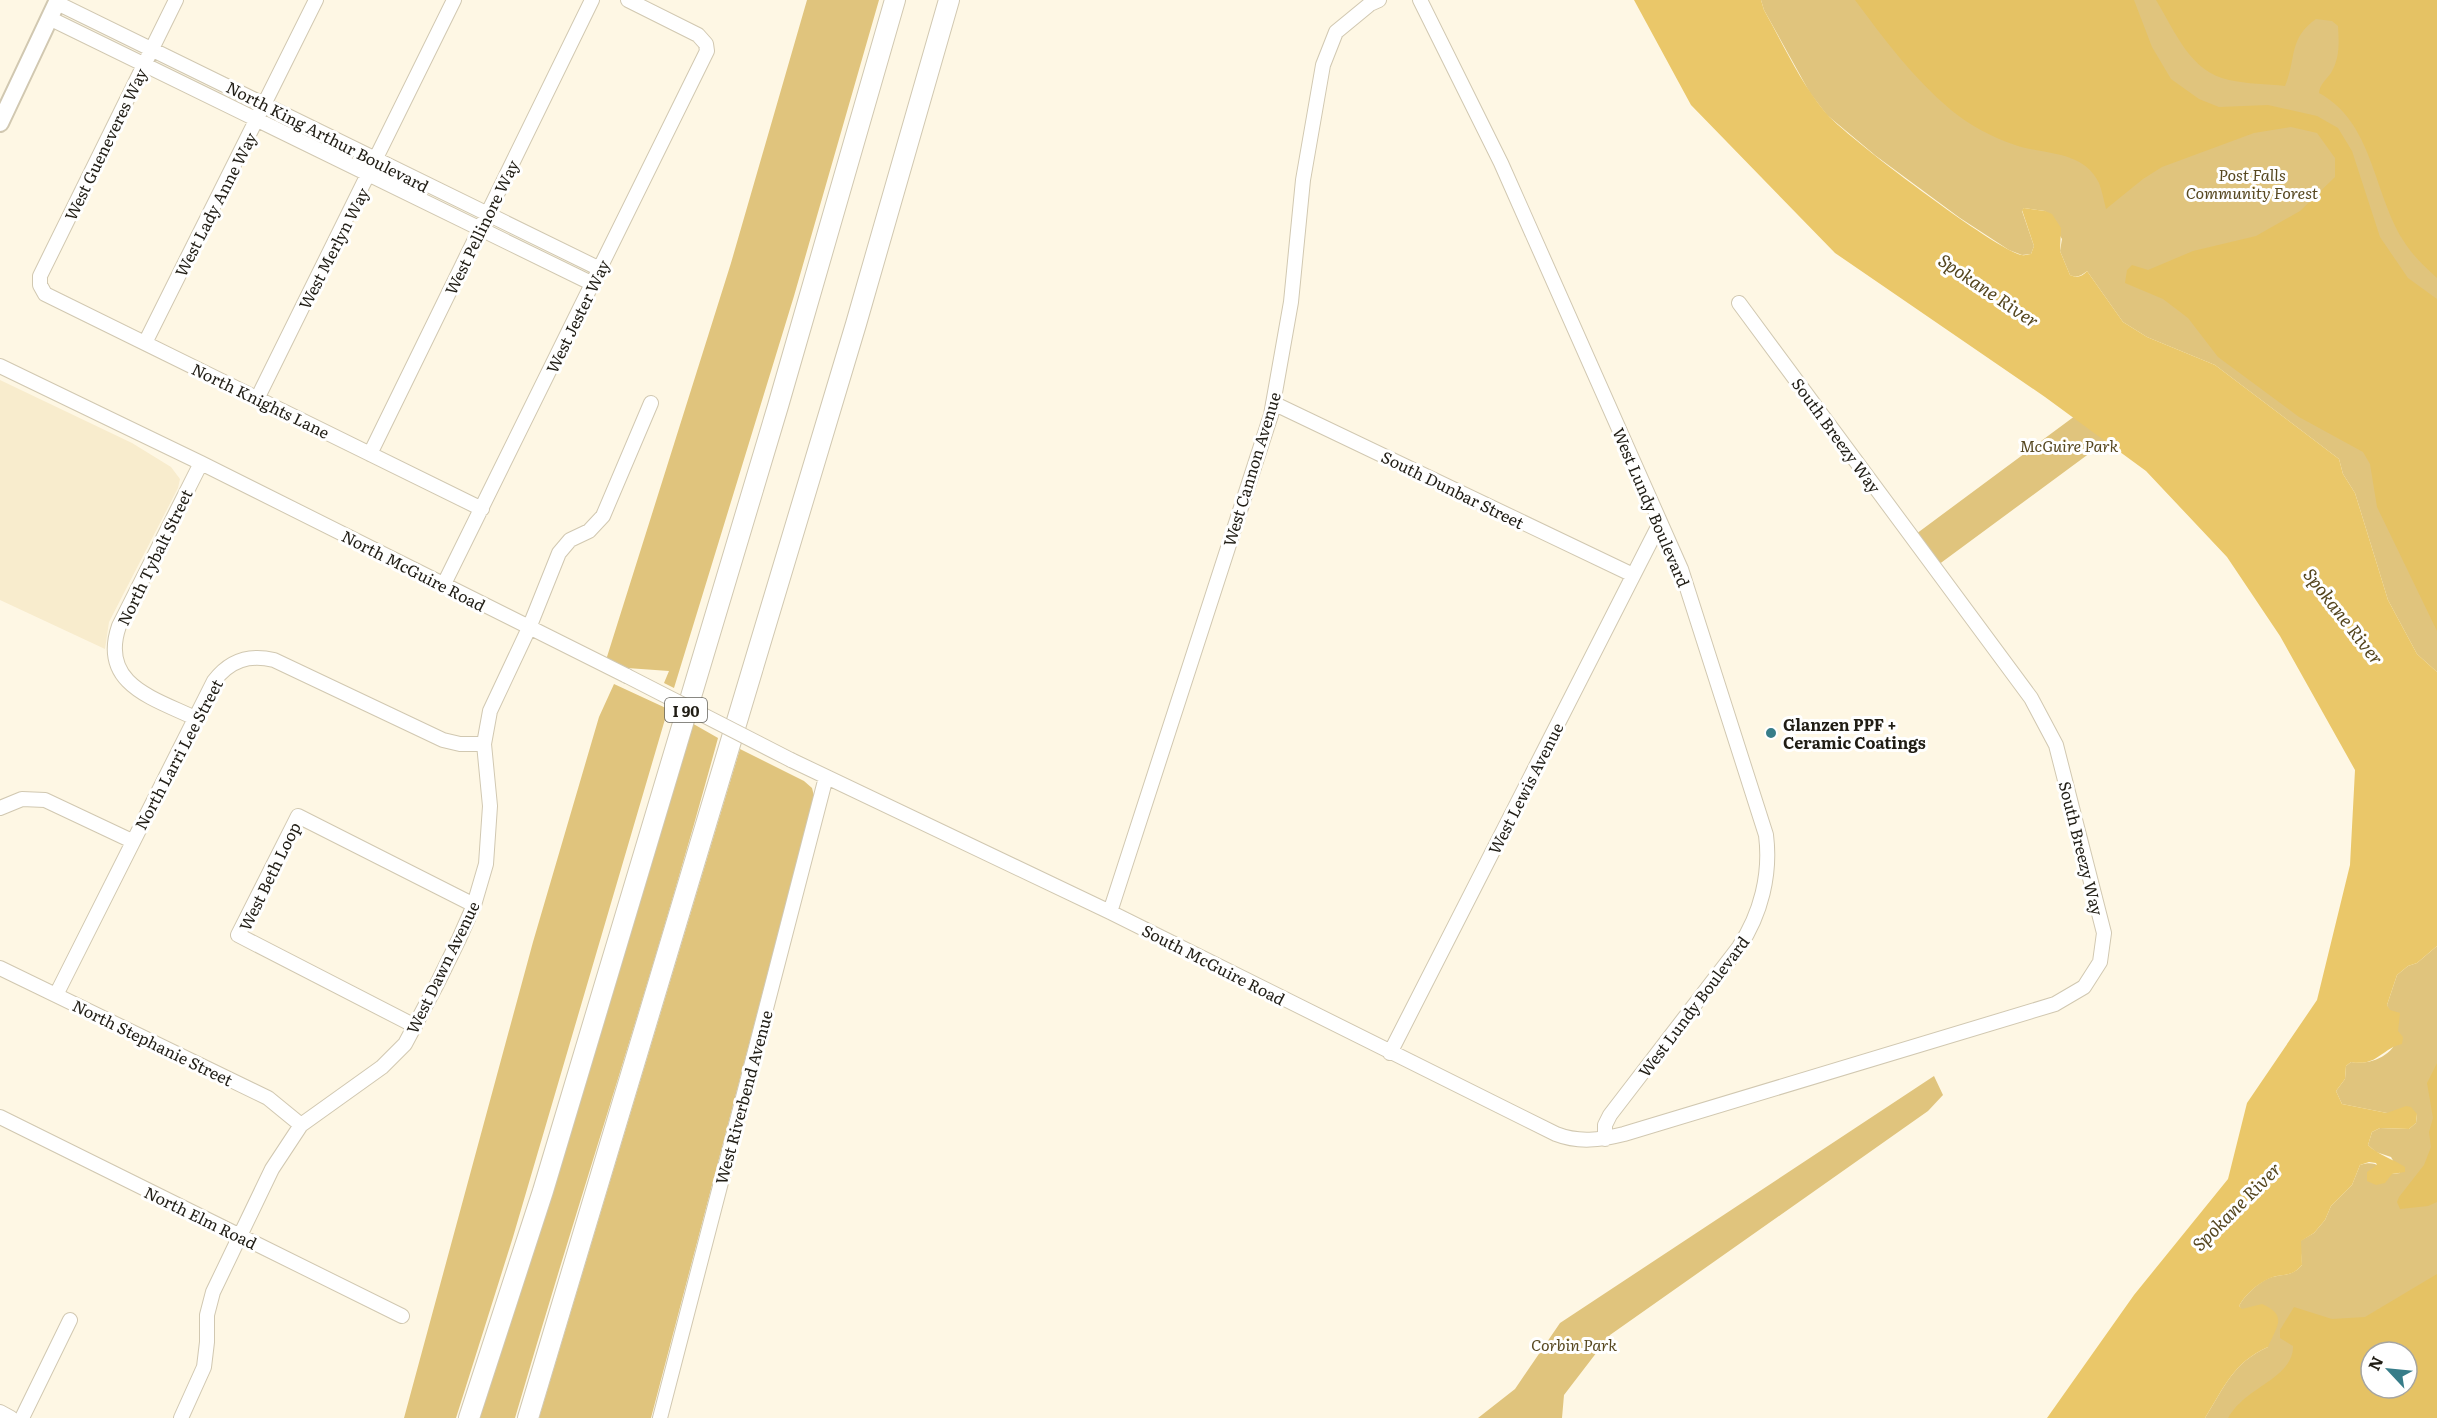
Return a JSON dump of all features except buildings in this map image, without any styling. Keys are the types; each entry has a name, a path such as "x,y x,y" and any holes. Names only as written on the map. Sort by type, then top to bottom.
{"highway":[{"name":"I 90","path":"469,1418 546,1180 778,406 895,0"},
{"path":"528,1418 853,335 949,0"}],"main road":[{"path":"0,123 57,1"}],"street":[{"name":"West Gueneveres Way","path":"42,290 40,276 176,0"},
{"name":"West Lady Anne Way","path":"146,343 316,0"},
{"name":"West Merlyn Way","path":"257,399 453,0"},
{"name":"West Pellinore Way","path":"370,454 592,0"},
{"name":"West Jester Way","path":"443,586 707,51 706,44 698,35 628,0"},
{"name":"West Cannon Avenue","path":"1110,912 1273,403 1291,302 1304,180 1323,65 1336,32 1370,4 1379,0"},
{"name":"West Lundy Boulevard","path":"1420,0 1501,163 1681,568 1761,815 1767,840 1766,873 1757,913 1746,936 1610,1115 1605,1128 1605,1138"},
{"name":"North King Arthur Boulevard","path":"57,1 487,216 600,269"},
{"name":"North King Arthur Boulevard","path":"49,18 593,284"},
{"name":"North Knights Lane","path":"42,290 45,294 482,509"},
{"name":"South Breezy Way","path":"1605,1138 2055,1004 2084,987 2100,962 2104,933 2056,745 2035,705 1739,303"},
{"name":"North McGuire Road","path":"0,366 201,463 826,777"},
{"name":"West Dawn Avenue","path":"181,1418 204,1367 207,1315 213,1292 272,1169 301,1125 382,1067 405,1044 437,984 474,905 486,864 489,833 490,806 484,744 490,711 565,544 596,525 610,505 651,403"},
{"name":"South Dunbar Street","path":"1273,403 1633,574"},
{"name":"North Tybalt Street","path":"195,718 132,686 118,667 114,645 119,626 201,463"},
{"name":"West Lewis Avenue","path":"1390,1053 1660,523"},
{"name":"North Larri Lee Street","path":"56,995 132,841 214,681 222,670 240,660 264,658 285,665 442,740 460,744 484,744"},
{"name":"South McGuire Road","path":"826,777 1110,912 1556,1134 1573,1140 1605,1138"},
{"name":"West Riverbend Avenue","path":"660,1418 826,777"},
{"path":"0,808 22,799 45,800 132,841"},
{"name":"West Beth Loop","path":"415,1026 238,935 298,816 474,905"},
{"name":"North Stephanie Street","path":"0,968 268,1098 301,1125"},
{"name":"North Elm Road","path":"0,1117 402,1316"},
{"path":"21,1418 70,1320"},
{"path":"0,1412 11,1418"}],"shaded area":[{"path":"1855,0 2134,0 2152,47 2171,79 2199,99 2219,107 2268,105 2317,116 2338,128 2352,151 2380,237 2408,278 2437,299 2437,631 2377,507 2370,464 2363,452 2299,417 2218,357 2188,318 2163,299 2125,283 2127,270 2132,265 2148,270 2193,251 2256,236 2300,211 2335,177 2335,158 2317,133 2291,127 2254,133 2162,167 2143,179 2106,209 2099,183 2092,172 2083,165 2062,155 2026,148 1998,139 1951,110 1937,98 1888,44"},
{"path":"2156,0 2437,0 2437,278 2414,255 2403,240 2393,221 2370,159 2351,121 2337,106 2319,93 2336,62 2339,44 2338,26 2332,21 2316,19 2307,26 2294,49 2285,86 2229,80 2215,76 2194,59 2177,37"},
{"path":"0,380 132,443 171,467 180,479 178,488 109,622 105,649 0,600"},
{"path":"2437,1063 2437,1202 2428,1206 2400,1209 2397,1202 2399,1197 2424,1165 2431,1147 2429,1132 2433,1118 2427,1083"},
{"path":"2437,1274 2437,1418 2228,1418 2247,1397 2281,1371 2292,1356 2293,1346 2280,1338 2280,1330 2294,1307 2332,1319 2365,1317"}],"green space":[{"path":"807,0 879,0 794,296 674,688 664,683 669,671 627,668 606,660 731,263"},
{"name":"Post Falls Community Forest","path":"1761,0 2437,0 2437,672 2417,654 2388,600 2355,493 2343,474 2339,459 2215,365 2147,337 2123,322 2087,271 2079,276 2070,275 2060,251 2062,239 2045,211 2024,208 2022,211 2034,246 2031,254 2022,255 2009,250 1960,218 1876,156 1827,115 1810,93 1764,10"},
{"name":"McGuire Park","path":"2083,410 2117,433 1938,565 1916,534"},
{"path":"614,684 668,709 513,1237 456,1418 404,1418 533,942 599,717"},
{"path":"690,722 718,738 644,994 515,1418 479,1418 514,1312"},
{"path":"740,749 804,781 812,788 814,796 651,1418 539,1418"},
{"path":"2437,946 2437,1418 2205,1418 2238,1368 2256,1353 2268,1347 2239,1306 2244,1298 2263,1281 2290,1274 2302,1265 2300,1241 2314,1233 2325,1220 2331,1206 2352,1185 2360,1165 2373,1164 2392,1174 2400,1173 2391,1157 2376,1152 2368,1145 2372,1132 2380,1128 2409,1129 2416,1123 2417,1114 2387,1113 2342,1104 2336,1091 2345,1079 2346,1066 2351,1062 2374,1060 2388,1053 2393,1047 2397,1040 2398,1029 2387,1005 2397,975 2408,966 2417,963"},
{"name":"Corbin Park","path":"1934,1076 1943,1095 1928,1111 1610,1335 1564,1395 1562,1418 1478,1418 1515,1389 1560,1323"}],"water":[{"name":"Spokane River","path":"1634,0 1761,0 1792,63 1825,112 1860,143 1954,215 2008,249 2023,255 2031,254 2034,246 2022,210 2024,208 2052,214 2061,228 2060,251 2070,275 2079,276 2087,271 2123,322 2147,337 2215,365 2339,459 2343,474 2355,493 2388,600 2417,654 2437,672 2437,946 2417,963 2408,966 2397,975 2387,1005 2390,1010 2400,1013 2398,1031 2403,1037 2402,1044 2373,1060 2360,1063 2351,1062 2346,1066 2345,1079 2336,1091 2342,1104 2387,1113 2406,1106 2411,1107 2417,1114 2416,1123 2409,1129 2380,1128 2372,1132 2368,1145 2376,1152 2405,1167 2405,1172 2392,1174 2385,1183 2376,1185 2367,1181 2367,1172 2377,1165 2376,1163 2369,1162 2360,1165 2352,1185 2331,1206 2325,1220 2314,1233 2301,1241 2302,1265 2290,1274 2264,1281 2244,1298 2239,1306 2242,1309 2262,1304 2270,1308 2278,1317 2277,1327 2268,1347 2246,1360 2231,1376 2205,1418 2047,1418 2134,1295 2228,1179 2247,1103 2317,1000 2350,865 2355,770 2280,636 2227,557 2146,471 2045,397 1835,253 1691,105"}],"place":[{"name":"Glanzen PPF + Ceramic Coatings","path":"1771,733"}]}
